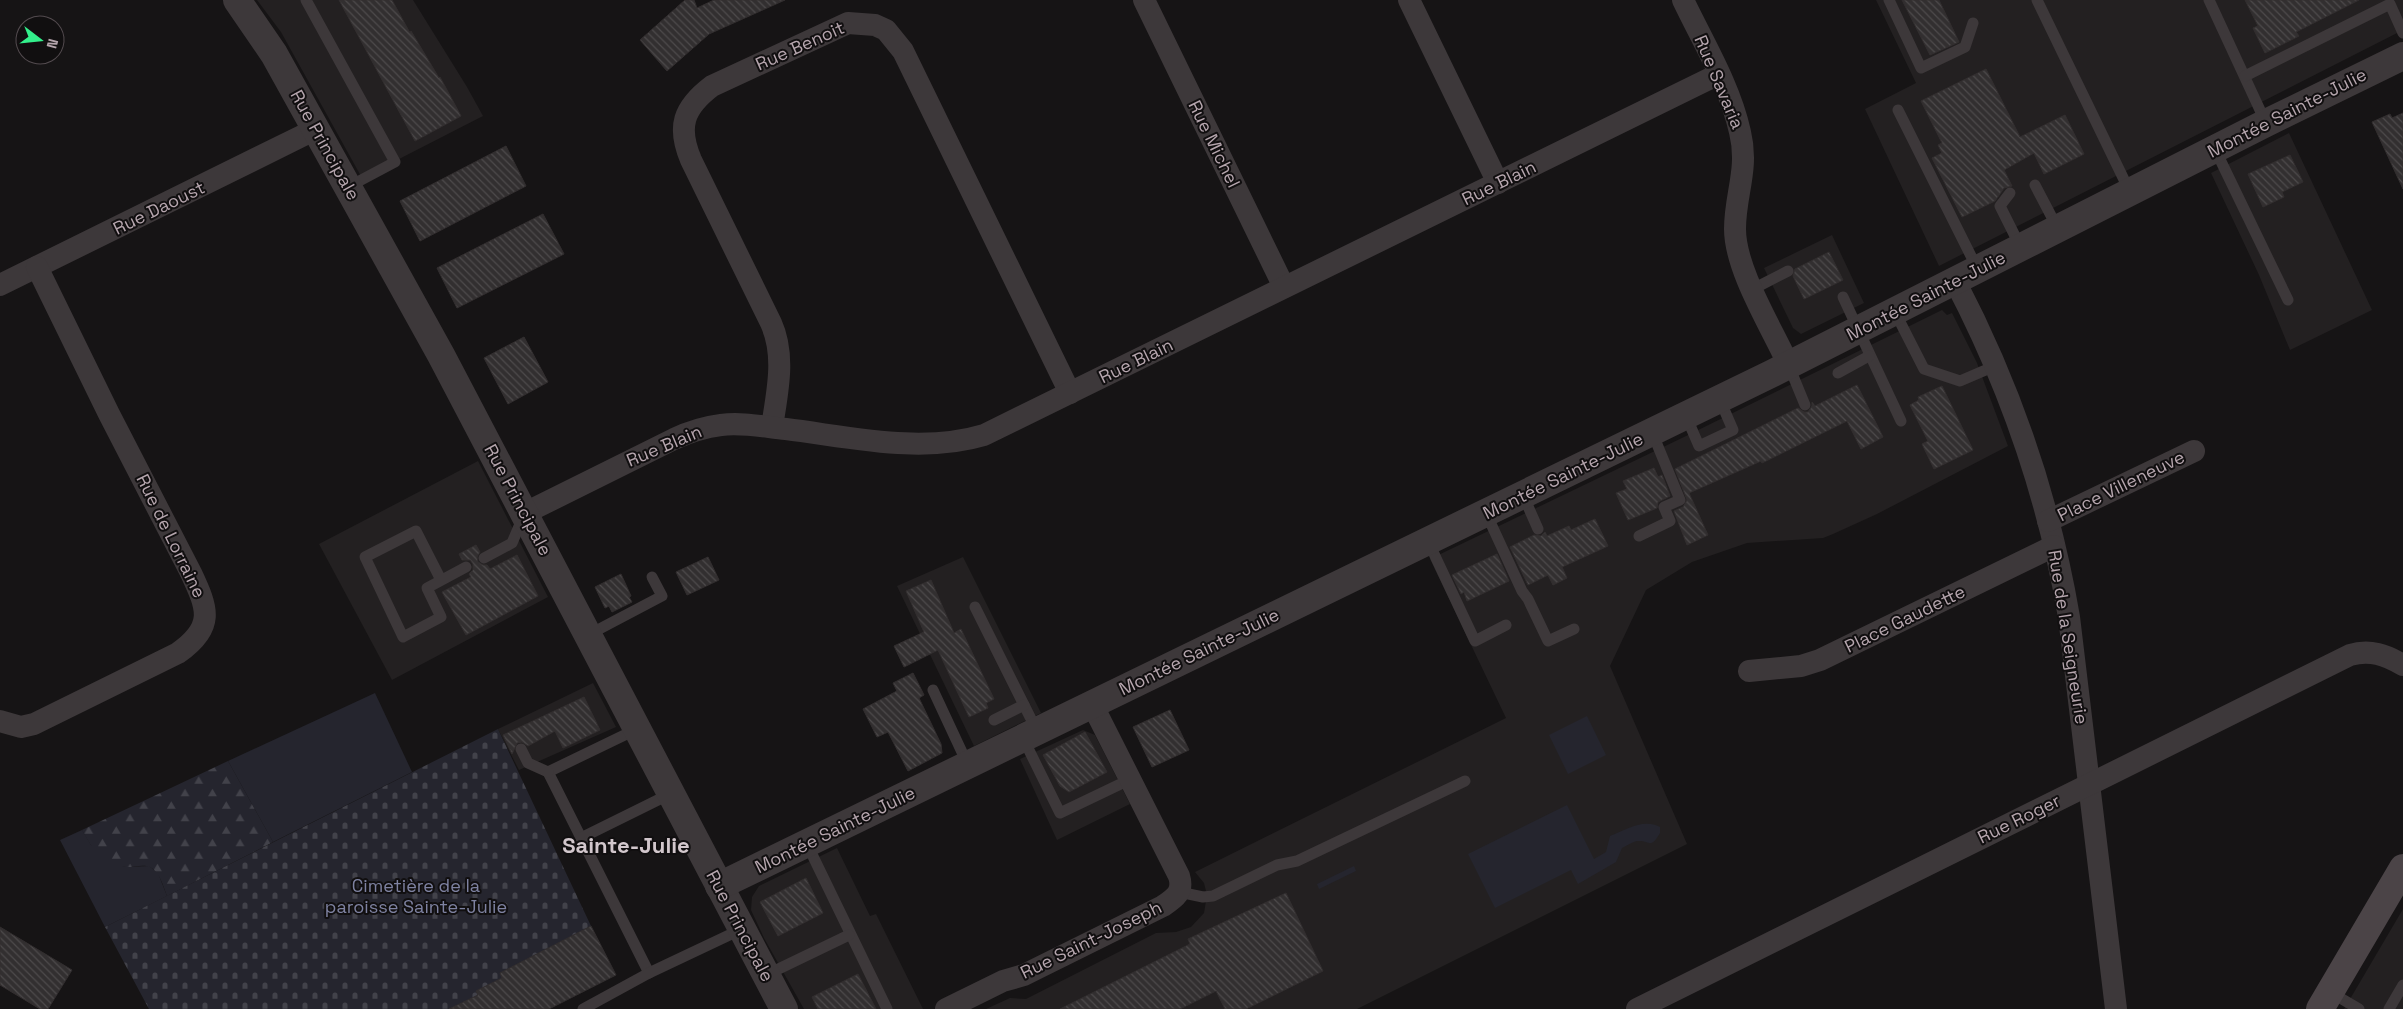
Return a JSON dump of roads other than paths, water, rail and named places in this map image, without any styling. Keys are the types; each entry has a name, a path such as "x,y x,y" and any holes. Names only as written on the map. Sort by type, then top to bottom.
{"main road":[{"path":"2325,1000 2403,868"}],"street":[{"name":"Rue Principale","path":"237,0 274,54 442,355 784,1009"},
{"name":"Rue Michel","path":"1144,0 1284,287"},
{"path":"1409,0 1498,183"},
{"name":"Rue Savaria","path":"1683,0 1719,74 1734,111 1744,148 1744,164 1735,230 1740,256 1753,289 1789,366"},
{"name":"Rue Benoit","path":"772,427 778,381 777,340 771,323 691,160 682,132 684,121 690,107 712,86 848,23 860,23 880,28 895,39 903,51 1070,393"},
{"name":"Montée Sainte-Julie","path":"719,886 1789,366 2266,122 2403,56"},
{"name":"Rue Blain","path":"525,513 691,432 723,424 772,427 892,442 949,443 984,435 1719,74"},
{"name":"Rue Daoust","path":"0,285 316,129"},
{"name":"Rue de Lorraine","path":"0,721 21,727 34,724 178,653 198,634 205,612 203,598 191,573 109,414 37,267"},
{"name":"Rue de la Seigneurie","path":"1966,276 1995,366 2020,427 2048,521 2069,617 2116,1009"},
{"name":"Place Villeneuve","path":"2048,521 2194,451"},
{"name":"Place Gaudette","path":"1749,671 1801,666 1820,660 2054,546"},
{"name":"Rue Roger","path":"1637,1009 2350,655 2371,652 2403,665"},
{"name":"Rue Saint-Joseph","path":"946,1009 1003,980 1031,972 1145,915 1172,900 1180,892 1179,876 1092,704"}],"lane":[{"path":"306,0 395,162 348,187"},
{"path":"1889,0 1921,68 1965,47 1974,23"},
{"path":"2037,0 2130,192"},
{"path":"2209,0 2266,122"},
{"path":"2245,76 2390,4 2403,33"},
{"path":"1898,110 1966,276"},
{"path":"2215,149 2288,300"},
{"path":"2035,185 2058,229"},
{"path":"2010,193 2000,206 2021,248"},
{"path":"1753,289 1788,271"},
{"path":"1843,297 1901,421"},
{"path":"1895,312 1924,369 1960,381 1995,366"},
{"path":"1838,372 1869,356"},
{"path":"1789,366 1805,405"},
{"path":"1652,432 1685,511"},
{"path":"1523,495 1538,529"},
{"path":"1639,536 1670,521 1664,507 1680,500"},
{"path":"484,558 512,543 525,513"},
{"path":"1486,513 1522,591 1528,599 1548,640 1574,629"},
{"path":"441,580 416,531 365,557 403,637 440,617 427,588 466,567"},
{"path":"1428,541 1476,641 1506,625"},
{"path":"588,635 662,596 652,577"},
{"path":"975,607 1024,705 1030,735 1060,813 1131,779"},
{"path":"933,690 968,765"},
{"path":"994,720 1024,705"},
{"path":"548,772 637,729"},
{"path":"521,749 528,763 548,772 649,973"},
{"path":"1180,892 1207,897 1213,896 1277,865 1297,861 1465,781"},
{"path":"581,838 670,794"},
{"path":"807,844 849,935 887,1009"},
{"path":"583,1009 649,973 742,929"},
{"path":"766,975 849,935"},
{"path":"2391,1009 2403,985"},
{"path":"2325,1000 2359,1009"},
{"path":"2391,1009 2403,1004"}],"district":[{"name":"Sainte-Julie","path":"626,845"}],"park label":[{"name":"Cimetière de la paroisse Sainte-Julie","path":"416,896"}]}
